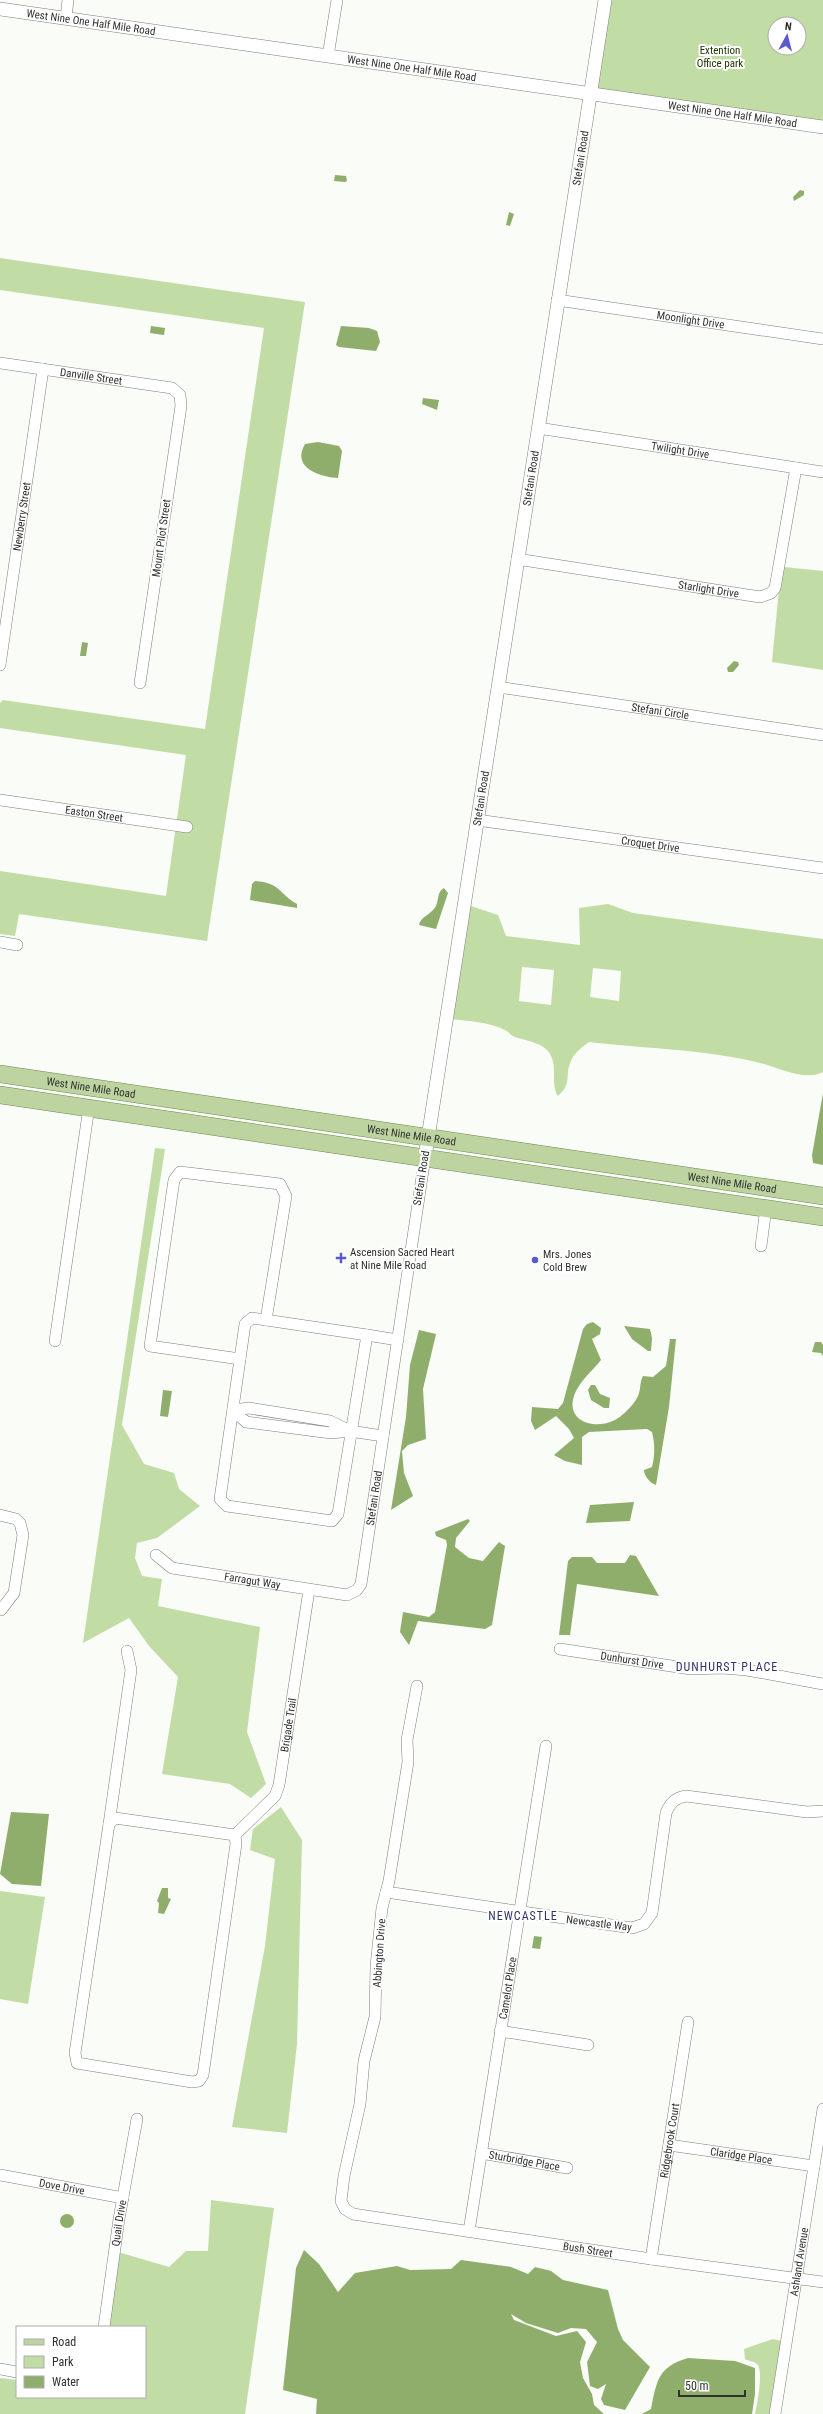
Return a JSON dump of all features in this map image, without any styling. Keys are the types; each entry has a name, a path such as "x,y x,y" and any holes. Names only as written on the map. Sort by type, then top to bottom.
{"main road":[{"name":"West Nine Mile Road","path":"0,1074 823,1196"},
{"path":"0,1085 67,1092 76,1085"},
{"name":"West Nine Mile Road","path":"0,1095 238,1129 823,1217"},
{"path":"238,1129 250,1123 416,1144 428,1137"},
{"path":"425,1157 430,1152 447,1149 600,1172 618,1166"},
{"path":"766,1208 796,1202 823,1206"}],"street":[{"path":"66,18 68,0"},
{"path":"328,56 336,0"},
{"name":"Stefani Road","path":"352,1593 361,1584 428,1137 557,300 605,0"},
{"name":"West Nine One Half Mile Road","path":"0,9 823,127"},
{"name":"Moonlight Drive","path":"557,300 823,339"},
{"name":"Danville Street","path":"0,363 172,388 179,393"},
{"name":"Newberry Street","path":"0,665 43,369"},
{"name":"Mount Pilot Street","path":"140,683 180,406 179,393"},
{"name":"Twilight Drive","path":"538,428 823,472"},
{"name":"Starlight Drive","path":"518,559 760,597 766,596 775,588 796,468"},
{"name":"Stefani Circle","path":"498,687 823,735"},
{"name":"Easton Street","path":"0,800 187,827"},
{"name":"Croquet Drive","path":"477,820 823,868"},
{"path":"0,942 17,945"},
{"path":"55,1342 89,1107"},
{"path":"240,1359 150,1346 174,1180 180,1172 280,1184 286,1196 266,1320"},
{"path":"760,1246 766,1208"},
{"path":"367,1335 350,1431 338,1514 332,1522 227,1506 220,1499 245,1324 252,1318 367,1335 398,1340"},
{"path":"233,1410 249,1408 330,1421 350,1431 383,1436"},
{"path":"0,1515 16,1519 20,1523 23,1535 14,1593 1,1610"},
{"name":"Farragut Way","path":"156,1555 172,1568 309,1590 347,1595 352,1593"},
{"name":"Brigade Trail","path":"236,1839 275,1796 279,1785 309,1590"},
{"name":"Dunhurst Drive","path":"560,1649 692,1669 723,1668 747,1670 823,1684"},
{"path":"109,1824 115,1818 236,1839 203,2075 199,2081 192,2082 77,2063 75,2053 131,1670 127,1651"},
{"name":"Abbington Drive","path":"353,2214 345,2209 341,2201 344,2176 360,2104 364,2061 376,2017 376,1966 386,1892 408,1762 407,1740 416,1686"},
{"name":"Camelot Place","path":"469,2231 518,1912 546,1746"},
{"name":"Newcastle Way","path":"386,1892 628,1928 644,1924 652,1913 666,1813 673,1801 678,1797 686,1796 807,1812 823,1811"},
{"name":"Newcastle Way","path":"807,1812 823,1820"},
{"name":"Ridgebrook Court","path":"652,2259 688,2022"},
{"path":"500,2031 588,2045"},
{"name":"Ashland Avenue","path":"775,2414 795,2278 823,2109"},
{"name":"Quail Drive","path":"104,2326 123,2198 137,2119"},
{"name":"Claridge Place","path":"669,2145 814,2166"},
{"name":"Sturbridge Place","path":"481,2153 567,2168"},
{"name":"Dove Drive","path":"0,2175 123,2198"},
{"name":"Bush Street","path":"353,2214 652,2259 823,2282"},
{"path":"0,2369 16,2372"}],"green space":[{"name":"Extention Office park","path":"605,0 823,0 823,127 590,93"},
{"path":"0,258 305,302 207,941 19,914 15,936 0,934 0,871 166,896 186,755 0,728 0,703 3,700 205,729 264,328 0,290"},
{"path":"784,567 823,571 823,670 772,662 779,589"},
{"path":"608,904 633,913 823,939 823,1072 801,1075 764,1064 721,1055 589,1042 578,1050 572,1058 568,1071 567,1083 563,1091 558,1096 554,1086 554,1064 550,1054 544,1047 514,1036 499,1027 478,1022 451,1019 468,905 498,915 506,936 580,945 579,908","holes":["522,967 554,970 551,1005 519,1001","593,968 621,971 619,1001 590,997"]},
{"path":"155,1148 165,1149 122,1425 144,1464 174,1473 179,1489 200,1506 157,1538 137,1543 135,1558 142,1576 162,1579 158,1606 260,1627 247,1732 266,1784 251,1798 230,1784 162,1774 178,1677 149,1646 129,1618 83,1643"},
{"path":"281,1807 302,1840 297,2044 287,2133 232,2127 265,1946 275,1859 250,1850 253,1829"},
{"path":"0,1891 45,1897 28,2004 0,1999"},
{"path":"211,2200 274,2208 245,2414 0,2414 0,2378 16,2380 16,2398 146,2398 146,2326 108,2326 118,2252 169,2267 186,2251 208,2251"},
{"path":"773,2339 781,2341 770,2414 755,2414 760,2373 756,2363 745,2359 744,2349"}],"water":[{"path":"335,175 346,176 347,181 334,181"},
{"path":"800,190 804,191 804,195 794,201 793,197"},
{"path":"509,212 514,214 510,226 506,225"},
{"path":"151,326 165,328 164,335 150,333"},
{"path":"341,326 369,328 377,331 380,342 376,351 339,347 336,345"},
{"path":"423,398 439,400 437,410 422,404"},
{"path":"318,442 339,446 342,451 338,478 323,476 310,470 305,465 302,459 302,452 305,444"},
{"path":"82,642 88,643 86,656 80,656"},
{"path":"734,661 738,662 739,665 733,672 728,672 727,668"},
{"path":"255,881 275,886 297,904 297,908 250,900 252,884"},
{"path":"444,888 448,893 436,929 419,925 420,922 434,909 439,894"},
{"path":"823,1093 823,1165 813,1163 812,1155"},
{"path":"593,1322 601,1328 600,1334 592,1339 601,1360 581,1382 573,1401 573,1409 576,1416 589,1423 606,1423 615,1420 627,1411 638,1396 643,1376 653,1377 666,1366 670,1339 676,1339 669,1407 656,1485 648,1479 644,1472 644,1470 652,1467 654,1454 652,1432 647,1429 589,1432 582,1437 582,1465 565,1461 554,1455 574,1438 569,1429 556,1416 535,1430 531,1421 532,1407 558,1409 563,1403 583,1329 587,1324"},
{"path":"624,1326 650,1329 652,1338 651,1351 648,1351 632,1339"},
{"path":"419,1330 436,1334 423,1389 426,1439 408,1445 402,1451 404,1473 413,1496 391,1510 406,1417 410,1365"},
{"path":"815,1342 821,1342 823,1345 823,1356 821,1353 812,1352"},
{"path":"591,1385 595,1385 600,1394 610,1398 609,1408 604,1408 591,1400 588,1390"},
{"path":"163,1390 172,1391 168,1417 160,1416"},
{"path":"634,1502 630,1521 586,1523 590,1505"},
{"path":"468,1519 470,1521 456,1538 455,1547 469,1558 483,1561 499,1542 505,1546 492,1625 485,1629 418,1621 409,1645 400,1632 403,1612 429,1617 435,1612 447,1545 446,1540 436,1536 435,1532"},
{"path":"630,1555 636,1556 659,1596 577,1584 570,1635 559,1635 568,1561 572,1557 592,1557 597,1563 625,1563"},
{"path":"11,1812 49,1814 41,1886 12,1884 0,1874"},
{"path":"162,1888 168,1888 168,1898 171,1899 164,1914 158,1913 159,1903 157,1901"},
{"path":"534,1936 542,1937 540,1949 532,1948"},
{"path":"67,2214 72,2216 74,2221 72,2226 67,2228 62,2226 60,2221 62,2216"},
{"path":"304,2250 319,2264 338,2292 355,2273 397,2266 410,2270 451,2269 461,2260 511,2267 528,2274 535,2267 551,2271 563,2280 608,2290 618,2329 623,2340 650,2367 625,2410 604,2405 601,2399 606,2384 598,2389 590,2386 587,2362 597,2342 586,2329 571,2328 558,2333 526,2323 511,2314 514,2320 556,2336 577,2331 586,2342 580,2362 583,2378 592,2394 594,2405 604,2414 316,2414 317,2399 283,2390 296,2268"},
{"path":"688,2358 735,2361 755,2368 755,2394 752,2414 642,2414 651,2409 657,2382 660,2376 670,2366"}],"place":[{"name":"Ascension Sacred Heart at Nine Mile Road","path":"341,1258"},
{"name":"Mrs. Jones Cold Brew","path":"535,1260"}],"district":[{"name":"DUNHURST PLACE","path":"727,1667"},
{"name":"NEWCASTLE","path":"523,1916"}]}
